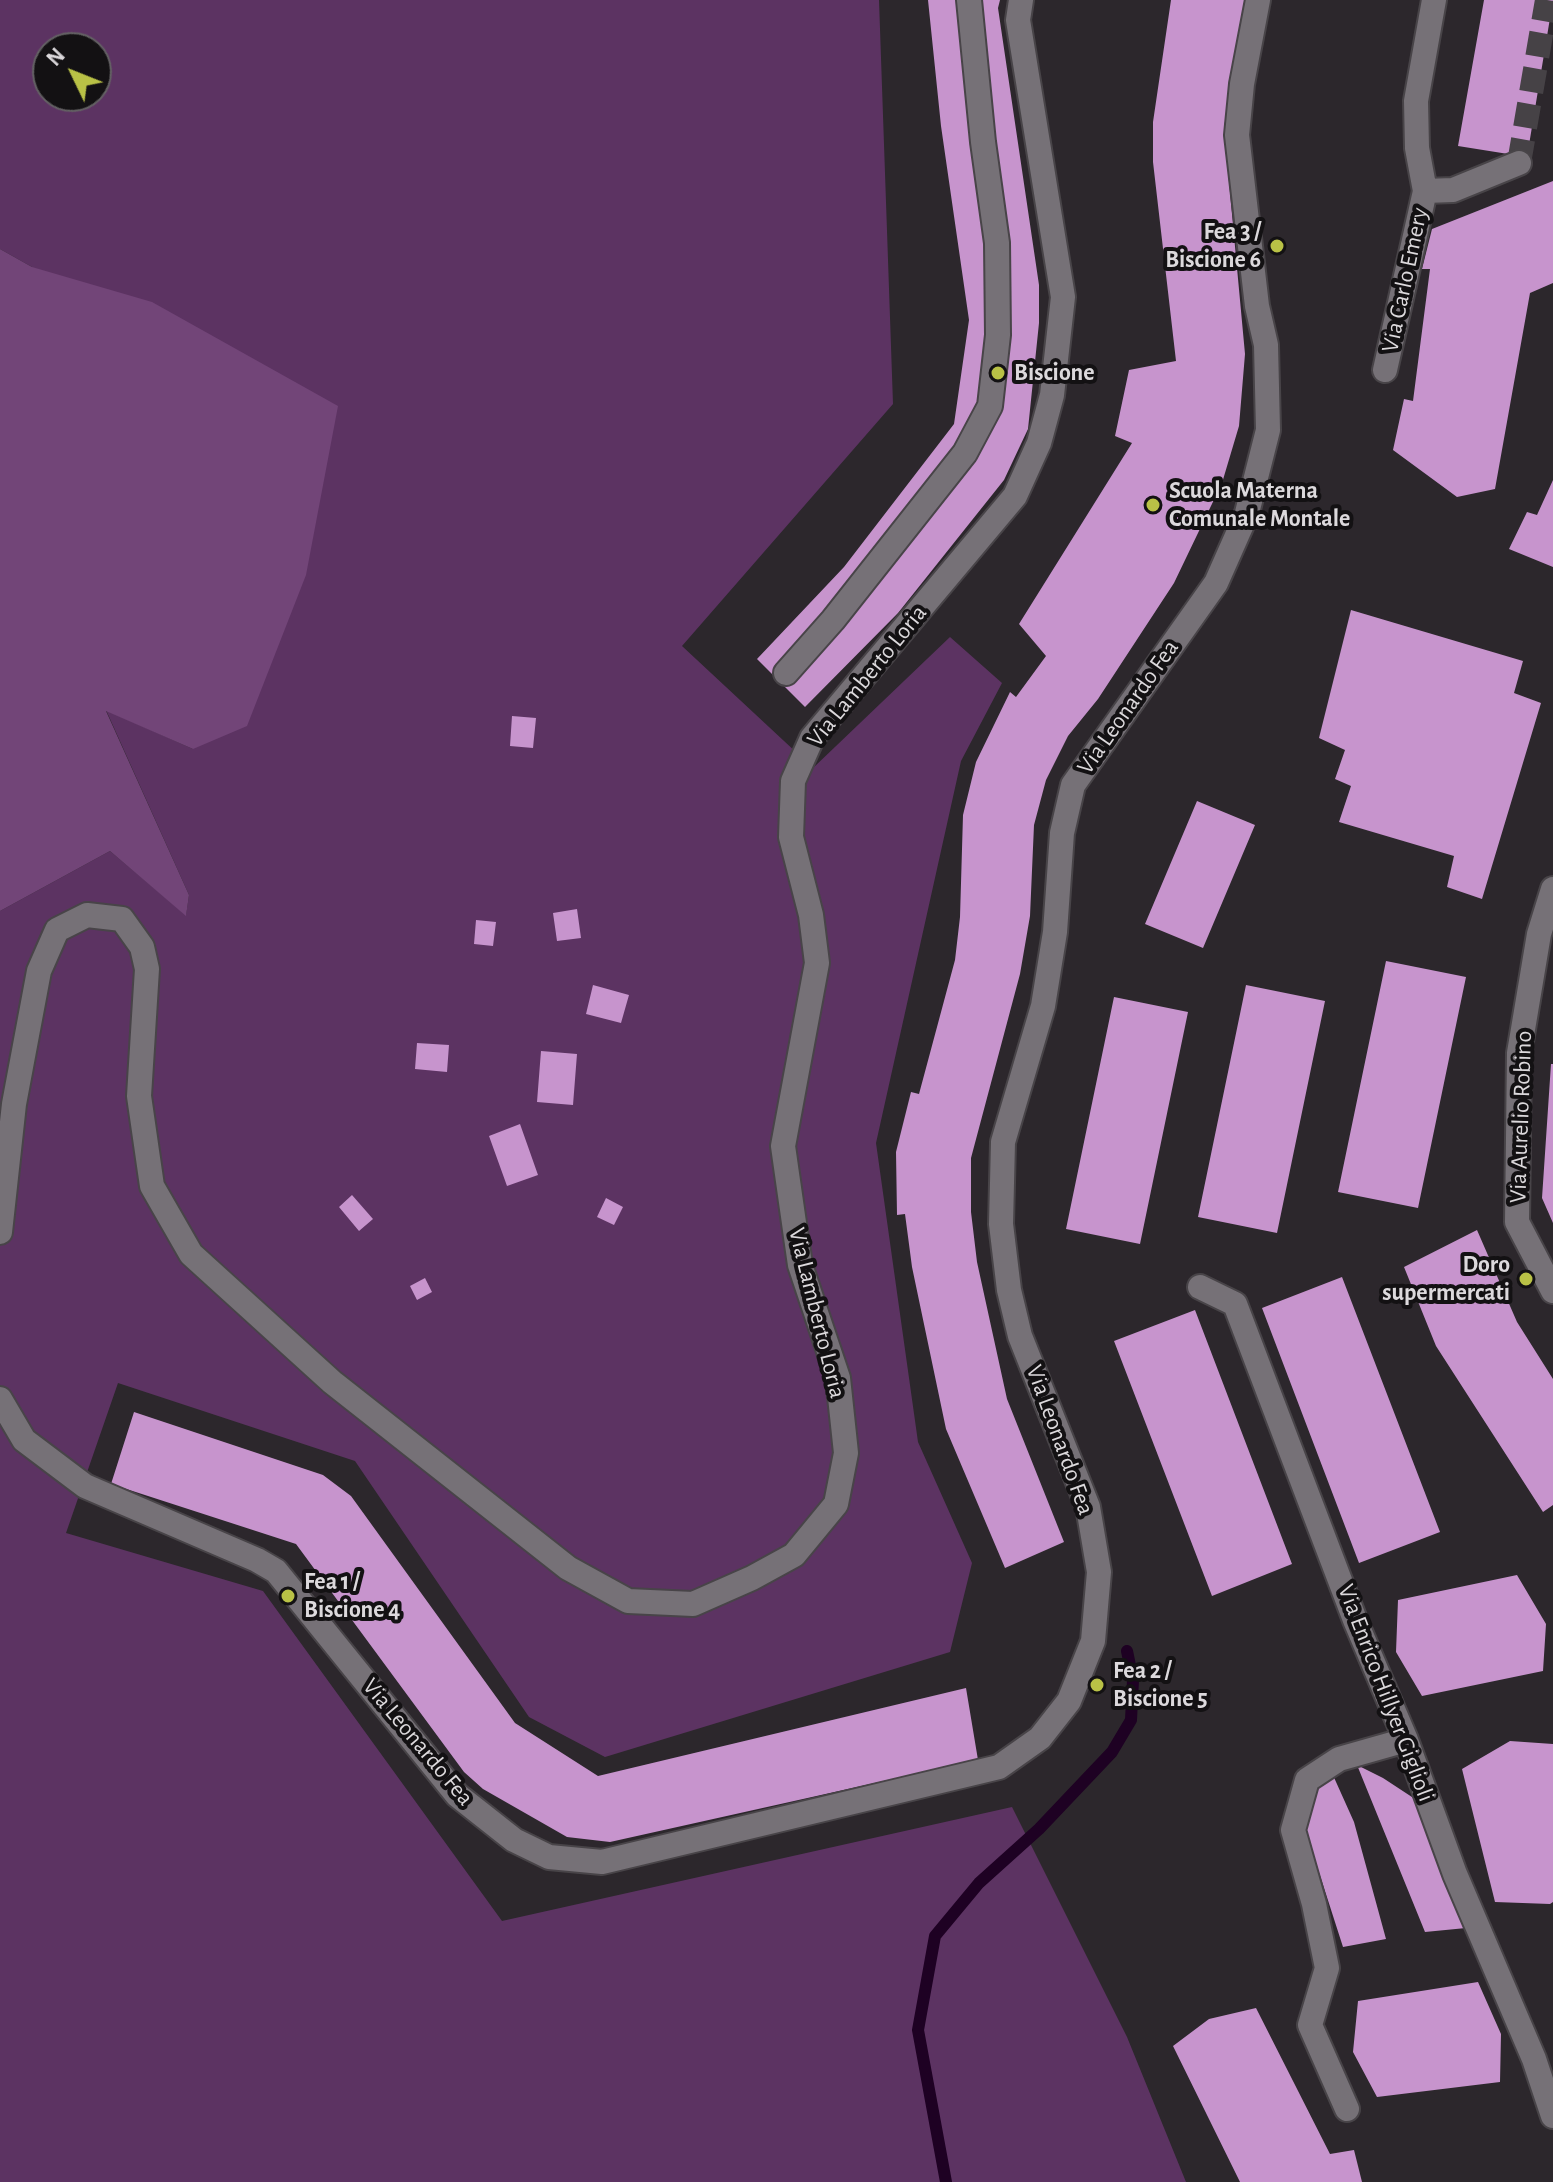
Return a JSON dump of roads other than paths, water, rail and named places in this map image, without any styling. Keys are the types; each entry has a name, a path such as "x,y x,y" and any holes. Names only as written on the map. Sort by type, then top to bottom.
{"street":[{"path":"786,673 833,620 965,453 990,406 998,335 997,243 969,0"},
{"name":"Via Lamberto Loria","path":"0,1232 14,1104 39,971 57,930 87,915 122,919 142,947 147,969 139,1096 152,1186 191,1254 332,1382 568,1568 628,1601 693,1604 794,1555 836,1504 846,1453 838,1378 800,1265 783,1146 817,963 811,915 791,837 793,781 812,738 1015,496 1039,443 1052,395 1063,297 1018,20 1021,0"},
{"name":"Via Leonardo Fea","path":"0,1399 24,1440 85,1486 276,1571 457,1795 514,1840 549,1857 602,1862 999,1767 1040,1738 1069,1701 1093,1641 1099,1572 1088,1507 1020,1336 1009,1290 1001,1224 1003,1142 1043,1006 1055,932 1062,833 1073,785 1216,583 1247,513 1268,430 1266,345 1257,306 1237,135 1242,84 1258,0"},
{"name":"Via Carlo Emery","path":"1385,370 1425,191 1417,148 1416,101 1434,0"},
{"name":"Via Carlo Emery","path":"1425,191 1453,190 1519,163"},
{"name":"Via Aurelio Robino","path":"1553,889 1539,934 1519,1053 1517,1222 1553,1291"},
{"name":"Via Enrico Hillyer Giglioli","path":"1200,1287 1235,1304 1355,1620 1406,1740 1461,1888 1534,2059 1553,2116"},
{"path":"1347,2109 1310,2025 1327,1968 1314,1904 1293,1830 1307,1780 1339,1759 1406,1740"}],"waterway":[{"path":"946,2182 918,2030 935,1936 979,1883 1039,1829 1112,1752 1131,1720 1133,1680 1127,1651"}],"tunnel":[{"path":"1519,163 1547,0"}],"place":[{"name":"Fea 3 / Biscione 6","path":"1277,246"},
{"name":"Biscione","path":"998,373"},
{"name":"Scuola Materna Comunale Montale","path":"1153,505"},
{"name":"Doro supermercati","path":"1526,1279"},
{"name":"Fea 1 / Biscione 4","path":"288,1596"},
{"name":"Fea 2 / Biscione 5","path":"1097,1685"}]}
